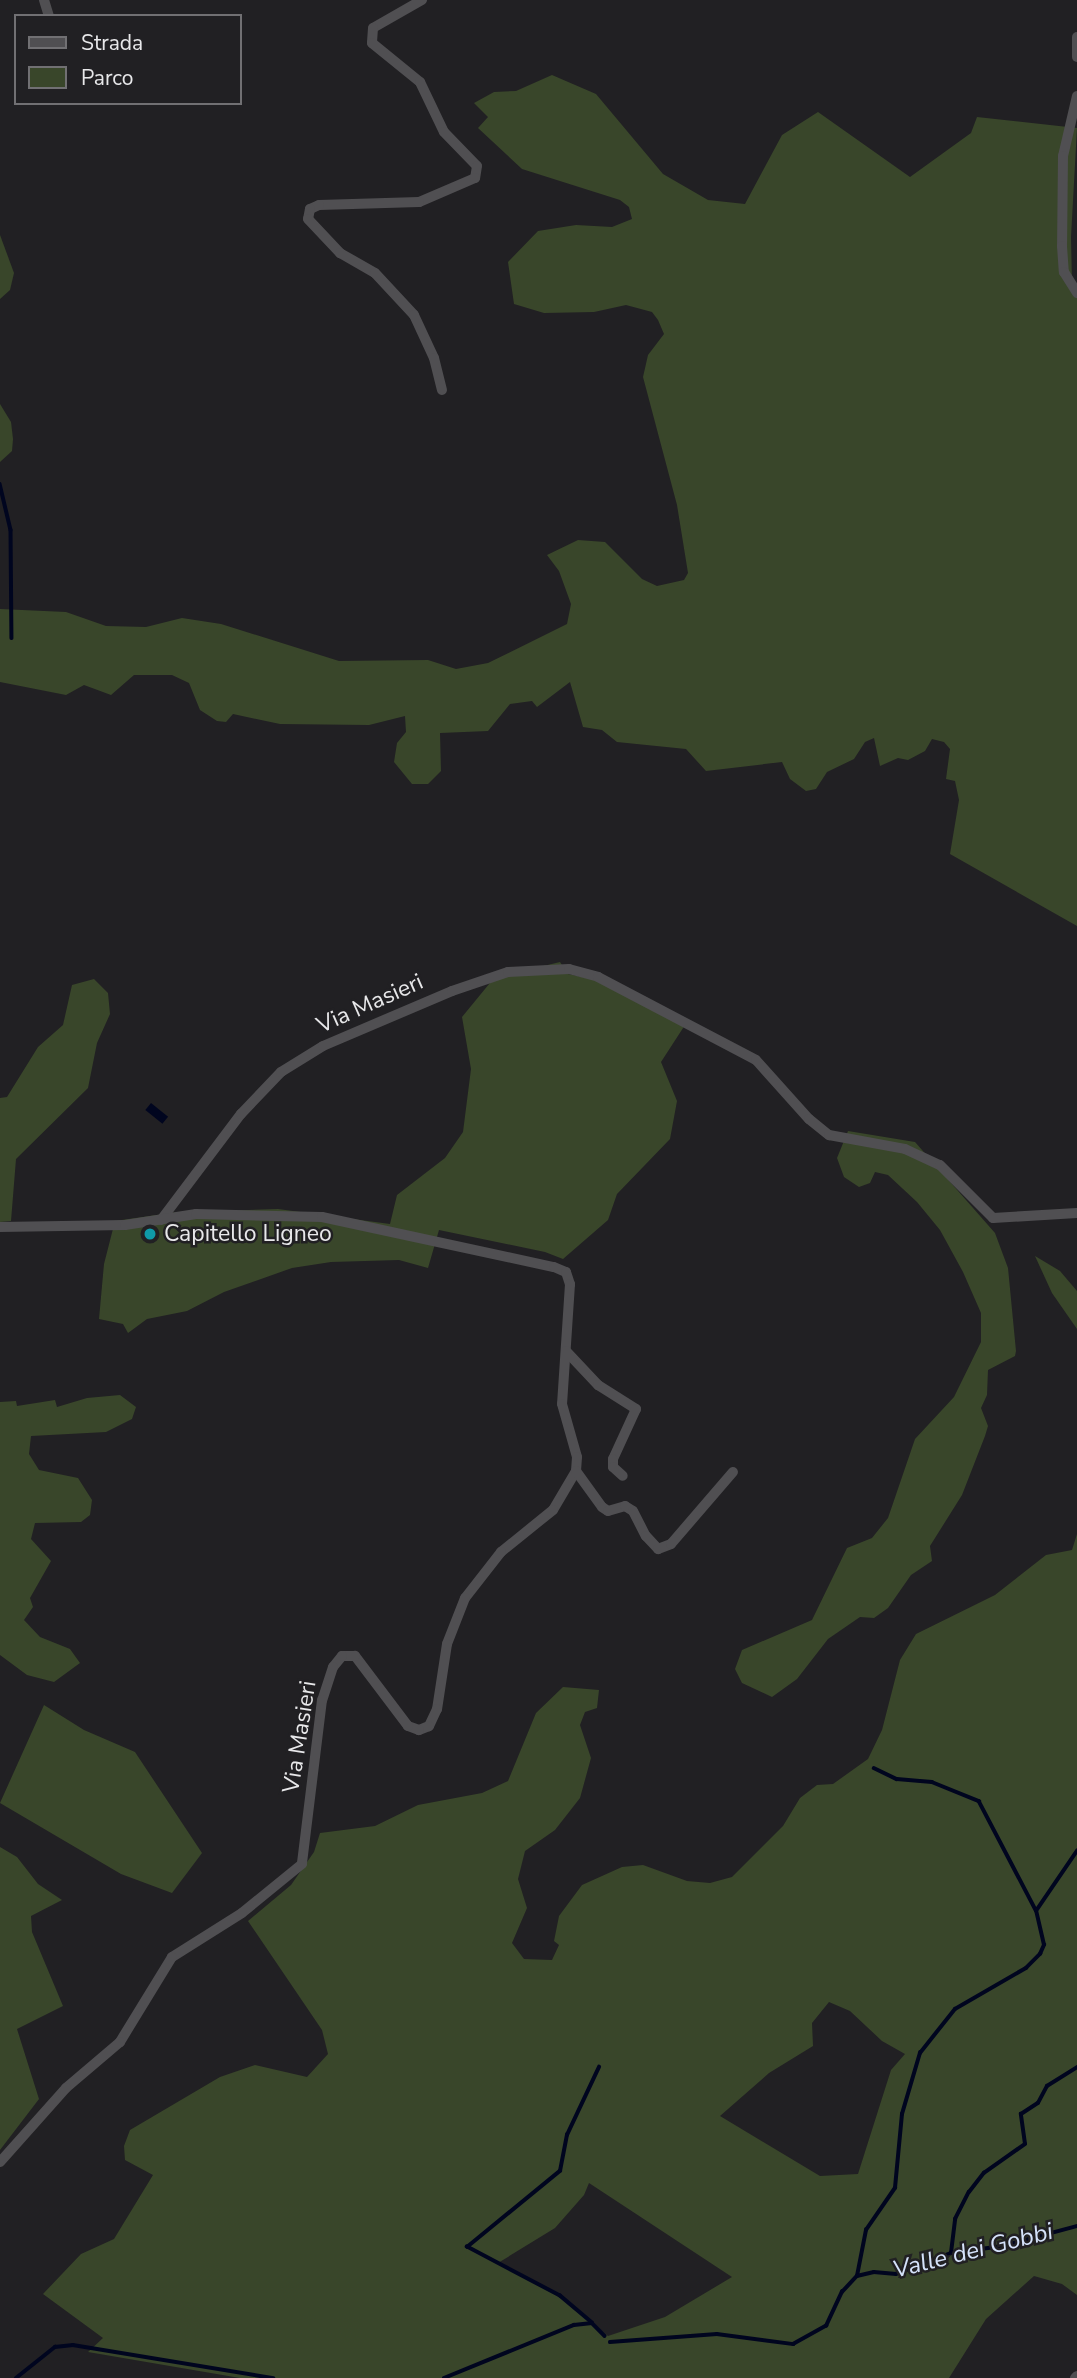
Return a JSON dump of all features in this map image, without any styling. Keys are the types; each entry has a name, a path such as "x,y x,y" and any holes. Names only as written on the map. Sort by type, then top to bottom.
{"street":[{"path":"422,0 373,28 372,43 420,82 444,132 477,166 475,178 419,202 319,205 310,209 308,219 340,253 375,273 414,315 434,358 442,390"},
{"path":"1077,37 1077,57"},
{"path":"1077,96 1063,156 1062,246 1064,272 1077,293"},
{"name":"Via Masieri","path":"161,1220 241,1114 275,1077 324,1046 508,972 569,969 598,977 756,1060 809,1119 829,1135 905,1149 940,1165 993,1218 1077,1213"},
{"path":"0,1227 161,1220 196,1214 321,1217 554,1267 566,1272 570,1284 562,1404 578,1457 576,1471 602,1507 608,1511 625,1506 633,1511 646,1536 659,1549 671,1544 733,1472"},
{"path":"566,1351 598,1385 636,1409 613,1459 613,1467 623,1476"},
{"name":"Via Masieri","path":"0,2162 66,2088 120,2042 172,1957 242,1913 302,1864 323,1700 333,1667 342,1656 355,1656 408,1726 419,1730 429,1726 437,1709 447,1644 465,1598 501,1552 553,1510 576,1471"}],"green space":[{"path":"552,75 596,94 663,174 708,200 745,204 782,135 818,112 910,177 971,133 977,117 1077,128 1071,237 1072,283 1077,288 1077,926 950,854 959,800 955,781 946,779 950,749 944,742 932,739 925,751 908,760 898,758 880,766 874,738 865,742 854,759 827,772 816,789 806,791 790,779 782,762 706,771 686,749 617,742 602,730 583,727 570,682 537,707 532,701 510,704 488,731 440,733 441,771 428,784 412,784 394,762 397,743 406,732 405,716 369,725 280,724 233,714 226,722 217,721 200,710 189,683 172,675 134,675 111,695 84,685 66,695 0,682 0,609 66,612 106,626 146,627 182,618 221,624 339,661 428,660 456,669 488,663 567,624 571,604 559,571 547,555 578,540 605,542 642,579 657,586 684,580 688,573 677,505 643,377 648,355 664,334 658,320 652,312 626,305 594,312 544,313 514,304 508,262 538,231 576,225 612,227 632,219 629,207 620,200 522,169 478,128 488,117 474,103 494,92 516,91"},
{"path":"0,235 14,273 10,290 0,299"},
{"path":"0,404 11,422 13,439 12,451 0,462"},
{"path":"560,962 568,974 592,979 685,1025 661,1062 677,1101 670,1139 617,1194 608,1220 563,1259 545,1252 439,1230 428,1268 399,1260 331,1262 292,1268 224,1292 187,1311 147,1319 128,1333 123,1324 99,1319 104,1264 115,1221 177,1212 278,1209 390,1224 397,1195 445,1158 463,1132 471,1069 462,1017 494,978"},
{"path":"94,979 108,993 110,1014 97,1043 88,1088 16,1159 11,1221 0,1222 0,1098 7,1097 38,1047 63,1025 72,985"},
{"path":"848,1131 915,1142 995,1233 1008,1268 1016,1351 1015,1356 988,1370 987,1395 981,1408 988,1426 962,1495 930,1546 932,1561 911,1575 888,1608 874,1618 860,1617 828,1639 797,1679 772,1697 742,1683 735,1669 742,1650 812,1620 847,1548 872,1538 888,1518 915,1439 954,1397 981,1342 981,1313 963,1272 940,1230 917,1202 888,1175 875,1172 870,1183 859,1187 844,1177 837,1158"},
{"path":"1035,1256 1060,1271 1077,1291 1077,1329 1052,1293"},
{"path":"120,1395 136,1407 132,1419 106,1432 31,1436 29,1454 39,1470 78,1478 92,1500 90,1515 81,1522 35,1523 31,1539 51,1561 30,1598 33,1607 24,1620 40,1637 70,1649 80,1663 54,1682 27,1675 0,1655 0,1402 16,1401 17,1406 55,1400 57,1407 87,1398"},
{"path":"1077,1534 1077,2295 1062,2284 1034,2276 986,2319 949,2378 240,2378 88,2352 103,2338 43,2294 81,2254 114,2239 153,2175 125,2160 124,2146 130,2130 220,2077 255,2065 307,2077 328,2054 322,2030 248,1921 291,1885 314,1852 320,1833 375,1826 418,1805 482,1793 508,1781 536,1713 563,1687 599,1690 597,1708 585,1712 580,1725 591,1758 580,1798 555,1830 525,1851 518,1879 527,1908 512,1943 524,1959 552,1960 559,1945 554,1941 559,1916 582,1885 622,1867 643,1865 687,1881 710,1883 732,1877 783,1826 800,1798 817,1785 833,1784 868,1759 882,1730 900,1660 916,1634 995,1595 1046,1555 1072,1550","holes":["829,2002 850,2011 882,2041 905,2054 891,2070 858,2174 820,2176 720,2116 769,2073 813,2046 812,2023","589,2183 732,2277 665,2317 608,2336 564,2297 498,2263 555,2228 584,2195"]},
{"path":"44,1705 84,1730 135,1752 202,1853 172,1893 121,1874 0,1803"},
{"path":"0,1847 17,1857 38,1884 62,1900 31,1916 32,1932 63,2006 17,2029 39,2099 0,2150"}],"water":[{"path":"151,1103 168,1117 162,1124 145,1110"}],"waterway":[{"path":"0,484 11,530 12,638"},
{"path":"874,1768 897,1779 932,1782 979,1801 1036,1910"},
{"path":"857,2276 866,2230 895,2188 902,2114 920,2053 955,2009 1026,1968 1040,1954 1044,1945 1036,1911 1077,1851"},
{"path":"592,2323 560,2296 467,2247 560,2171 567,2135 599,2067"},
{"path":"951,2253 955,2219 969,2192 984,2173 1025,2144 1021,2114 1038,2103 1047,2086 1077,2067"},
{"name":"Valle dei Gobbi","path":"610,2342 717,2334 793,2344 826,2326 842,2292 857,2276 874,2272 896,2274 951,2253 1003,2246 1077,2226"},
{"name":"Valle dei Gobbi","path":"444,2378 574,2325 592,2323 605,2336"},
{"name":"Valle dei Gobbi","path":"16,2378 55,2347 73,2345 273,2378"}],"place":[{"name":"Capitello Ligneo","path":"150,1234"}]}
